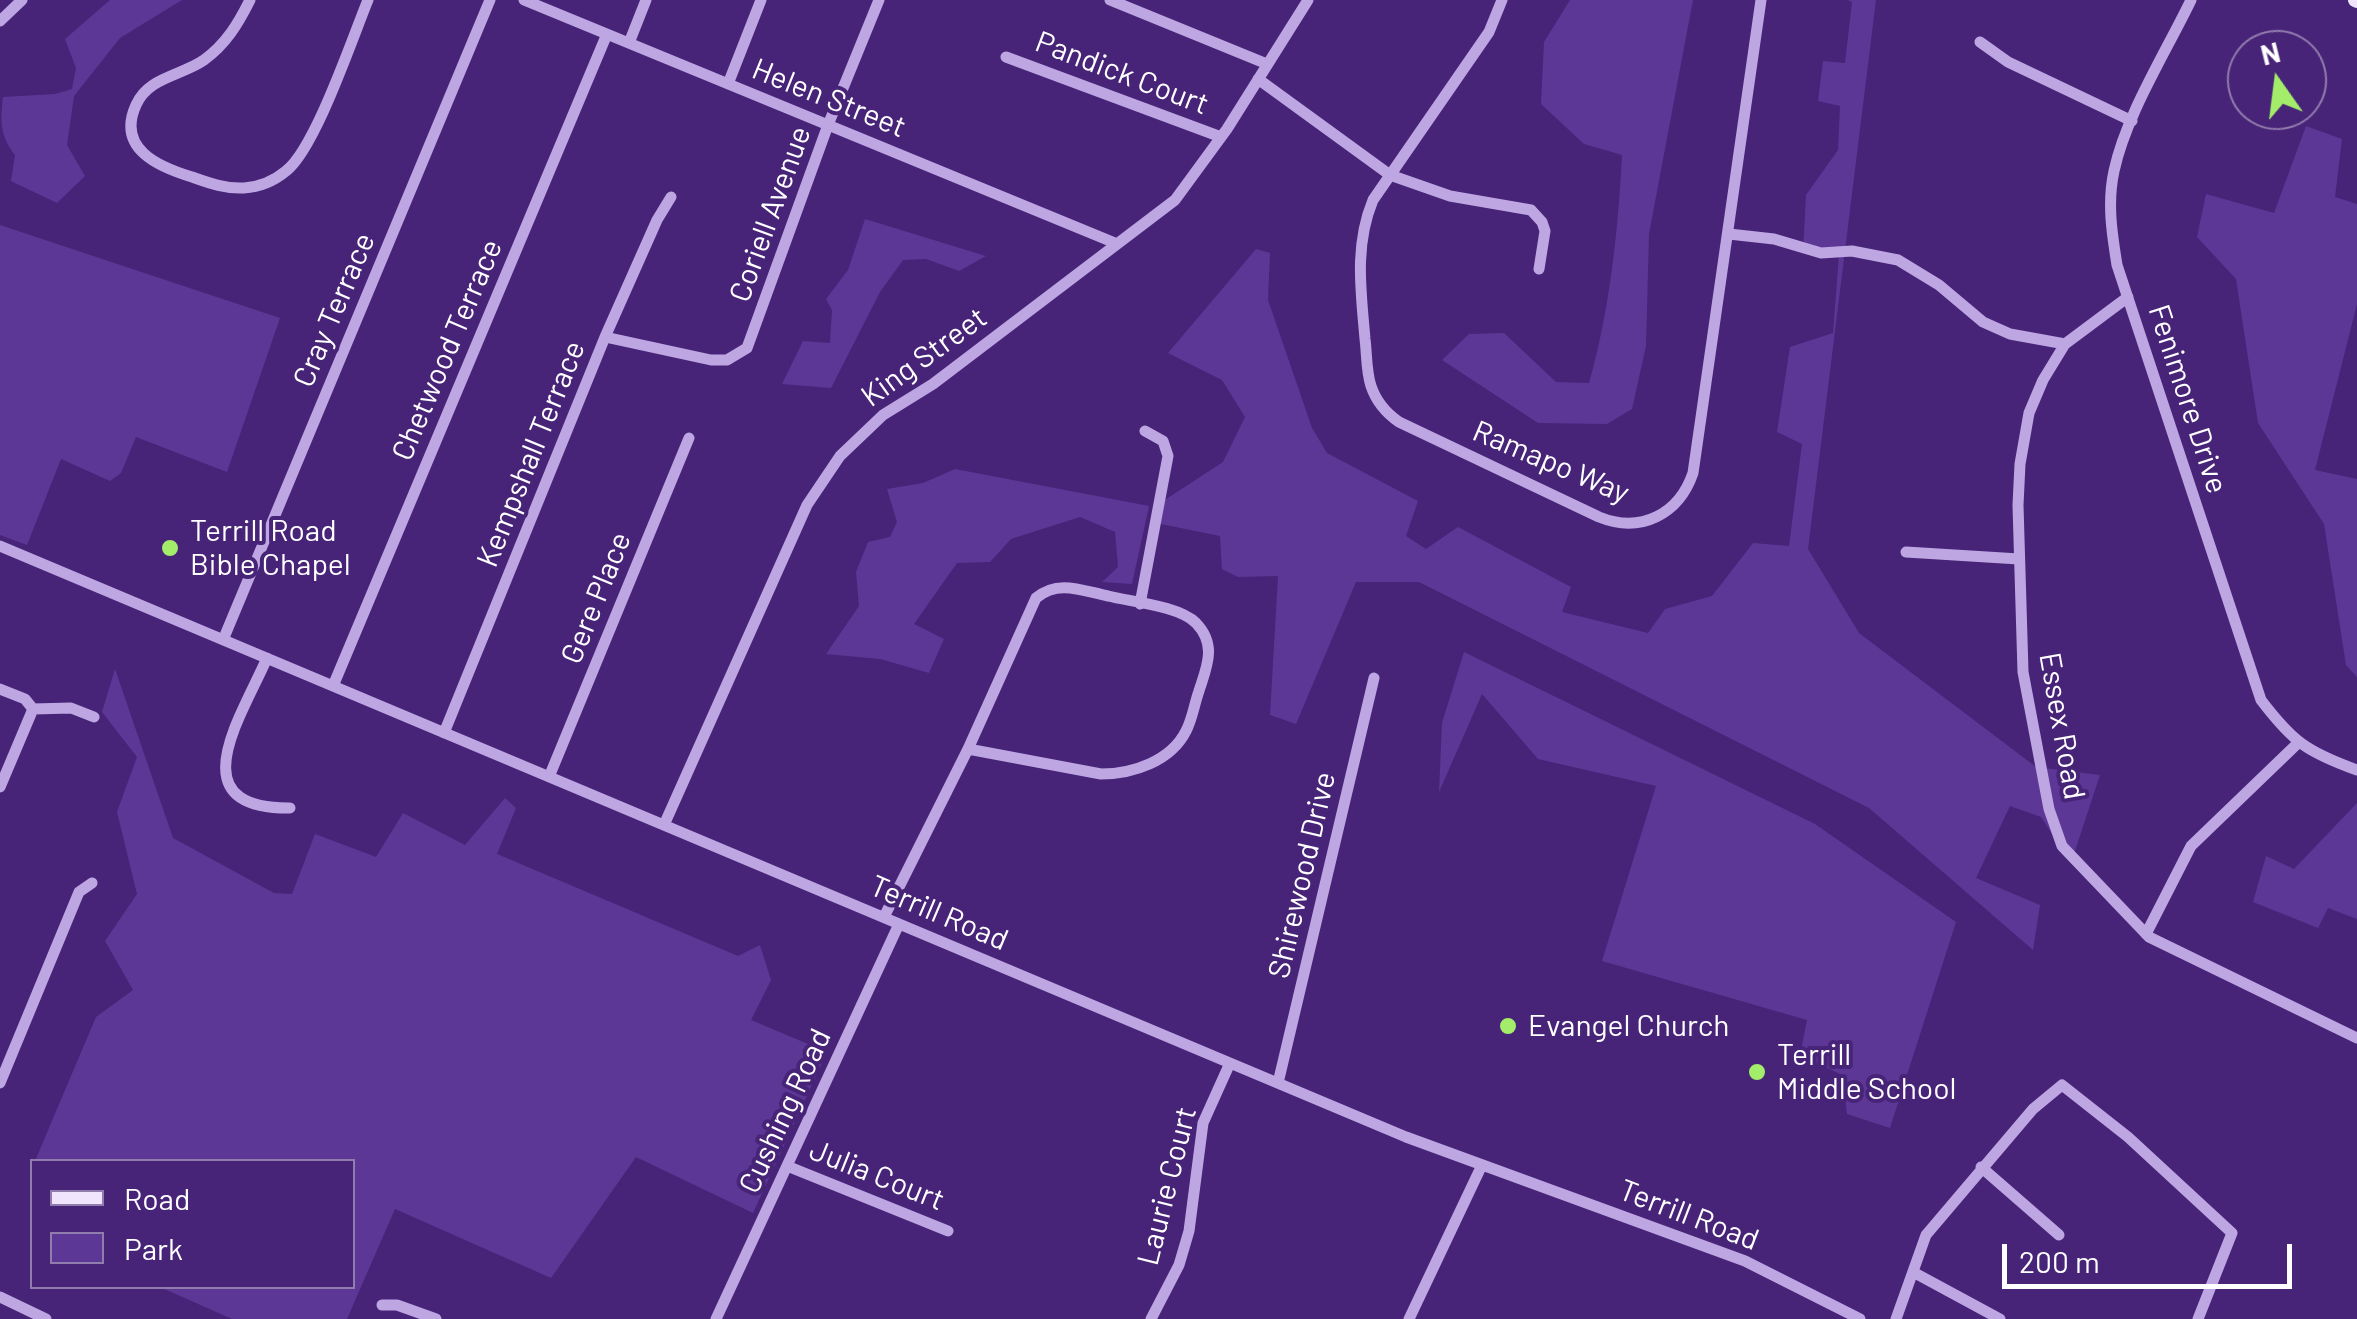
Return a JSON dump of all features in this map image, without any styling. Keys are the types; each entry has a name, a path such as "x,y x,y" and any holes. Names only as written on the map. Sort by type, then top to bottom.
{"street":[{"path":"0,20 22,0"},
{"path":"250,0 231,34 213,52 192,67 156,81 136,103 132,132 140,151 155,164 231,188 256,186 285,172 308,144 368,0"},
{"name":"Cray Terrace","path":"223,640 490,0"},
{"name":"Helen Street","path":"525,0 1115,244"},
{"path":"630,43 646,0"},
{"path":"728,84 761,0"},
{"name":"Coriell Avenue","path":"605,337 719,361 741,353 754,334 828,125 879,0"},
{"path":"1110,0 1268,64"},
{"name":"King Street","path":"664,825 807,505 840,456 883,415 933,384 1174,200 1221,137 1308,0"},
{"path":"1390,175 1489,32 1502,0"},
{"name":"Ramapo Way","path":"1390,175 1373,200 1360,247 1368,370 1379,403 1400,422 1612,522 1633,524 1660,516 1672,508 1693,473 1761,0"},
{"name":"Fenimore Drive","path":"2191,0 2132,121 2114,171 2110,218 2117,265 2261,700 2288,736 2318,756 2357,770"},
{"name":"Chetwood Terrace","path":"333,686 607,34"},
{"path":"1980,42 2008,62 2132,121"},
{"name":"Pandick Court","path":"1006,57 1221,137"},
{"path":"1258,79 1390,175 1450,196 1531,210 1545,232 1538,269"},
{"name":"Kempshall Terrace","path":"444,733 605,337 671,196"},
{"path":"1729,234 1774,240 1821,253 1852,251 1898,260 1939,285 1983,322 2010,334 2064,344"},
{"name":"Essex Road","path":"2128,297 2064,344 2030,413 2020,464 2023,672 2049,809 2062,846 2146,934 2357,1038"},
{"path":"1140,604 1168,456 1163,442 1145,432"},
{"name":"Gere Place","path":"549,777 689,438"},
{"name":"Terrill Road","path":"0,546 1278,1083 1482,1165 1745,1261 1860,1319"},
{"path":"1906,552 2019,558"},
{"path":"884,917 968,748 1036,598 1048,590 1064,587 1190,618 1203,632 1210,650 1207,672 1187,730 1167,752 1141,768 1102,774 968,748"},
{"path":"267,658 227,751 224,774 230,789 242,800 266,808 290,808"},
{"name":"Shirewood Drive","path":"1278,1083 1374,678"},
{"path":"0,689 25,699 33,710"},
{"path":"33,710 71,708 94,717"},
{"path":"0,787 33,710"},
{"path":"2146,934 2191,846 2298,743"},
{"path":"0,1082 79,892 92,883"},
{"name":"Cushing Road","path":"716,1319 899,924"},
{"name":"Laurie Court","path":"1151,1319 1179,1265 1188,1231 1203,1122 1230,1063"},
{"path":"1896,1319 1926,1235 2033,1109 2062,1085 2128,1136 2232,1234 2198,1319"},
{"path":"1409,1319 1482,1165"},
{"name":"Julia Court","path":"787,1166 948,1231"},
{"path":"1981,1167 2059,1235"},
{"path":"1913,1272 2000,1319"},
{"path":"0,1296 46,1319"},
{"path":"382,1305 397,1304 436,1319"}],"green space":[{"path":"110,0 182,0 120,38 74,96 67,145 85,176 57,203 11,181 15,155 2,128 3,97 55,94 72,89 76,68 65,39"},
{"path":"1570,0 1693,0 1649,234 1646,346 1632,409 1607,424 1538,423 1442,360 1469,334 1504,333 1556,382 1589,383 1612,270 1622,155 1584,144 1541,104 1544,42"},
{"path":"1848,0 1876,0 1808,549 1859,633 2036,767 2100,775 2071,863 2041,817 2010,806 1976,878 2040,905 2033,950 1869,808 1419,582 1356,582 1296,724 1270,715 1278,576 1238,577 1222,569 1220,536 1156,523 1160,503 1223,462 1245,417 1222,380 1168,353 1256,249 1270,253 1268,300 1312,428 1327,453 1418,501 1406,536 1426,549 1458,527 1571,587 1562,612 1648,633 1665,609 1712,596 1753,543 1789,546 1802,444 1777,432 1790,347 1833,333 1839,255 1803,252 1806,195 1838,150 1840,106 1818,101 1823,61 1845,63 1852,2"},
{"path":"2305,130 2342,139 2335,197 2357,204 2357,304 2315,470 2357,479 2357,677 2346,665 2324,524 2258,423 2236,279 2197,237 2206,194 2274,213"},
{"path":"865,219 986,256 959,271 926,259 903,260 880,292 831,388 782,384 803,341 830,343 832,310 826,299 848,270"},
{"path":"0,225 280,318 227,472 136,437 121,473 110,481 61,459 27,545 0,535"},
{"path":"955,469 1149,506 1132,584 1102,582 1118,567 1115,532 1080,517 1011,539 990,562 957,563 914,624 944,639 929,673 880,659 826,654 859,606 856,572 868,542 890,537 897,522 887,489 923,483"},
{"path":"1464,652 1815,824 1956,922 1890,1128 1847,1114 1842,1075 1800,1055 1807,1020 1602,961 1656,786 1538,759 1482,694 1439,792 1442,723"},
{"path":"115,669 173,838 274,893 292,894 315,834 376,857 403,813 465,845 505,798 516,808 497,854 738,956 760,945 771,980 751,1020 827,1052 753,1213 636,1157 551,1278 395,1209 347,1319 232,1319 164,1289 355,1289 355,1159 36,1159 96,1017 133,990 105,941 137,894 117,812 137,757 102,712"},
{"path":"2357,803 2357,919 2328,908 2318,928 2253,902 2266,856 2294,869"}],"place":[{"name":"Terrill Road Bible Chapel","path":"170,548"},
{"name":"Evangel Church","path":"1508,1026"},
{"name":"Terrill Middle School","path":"1757,1072"}]}
